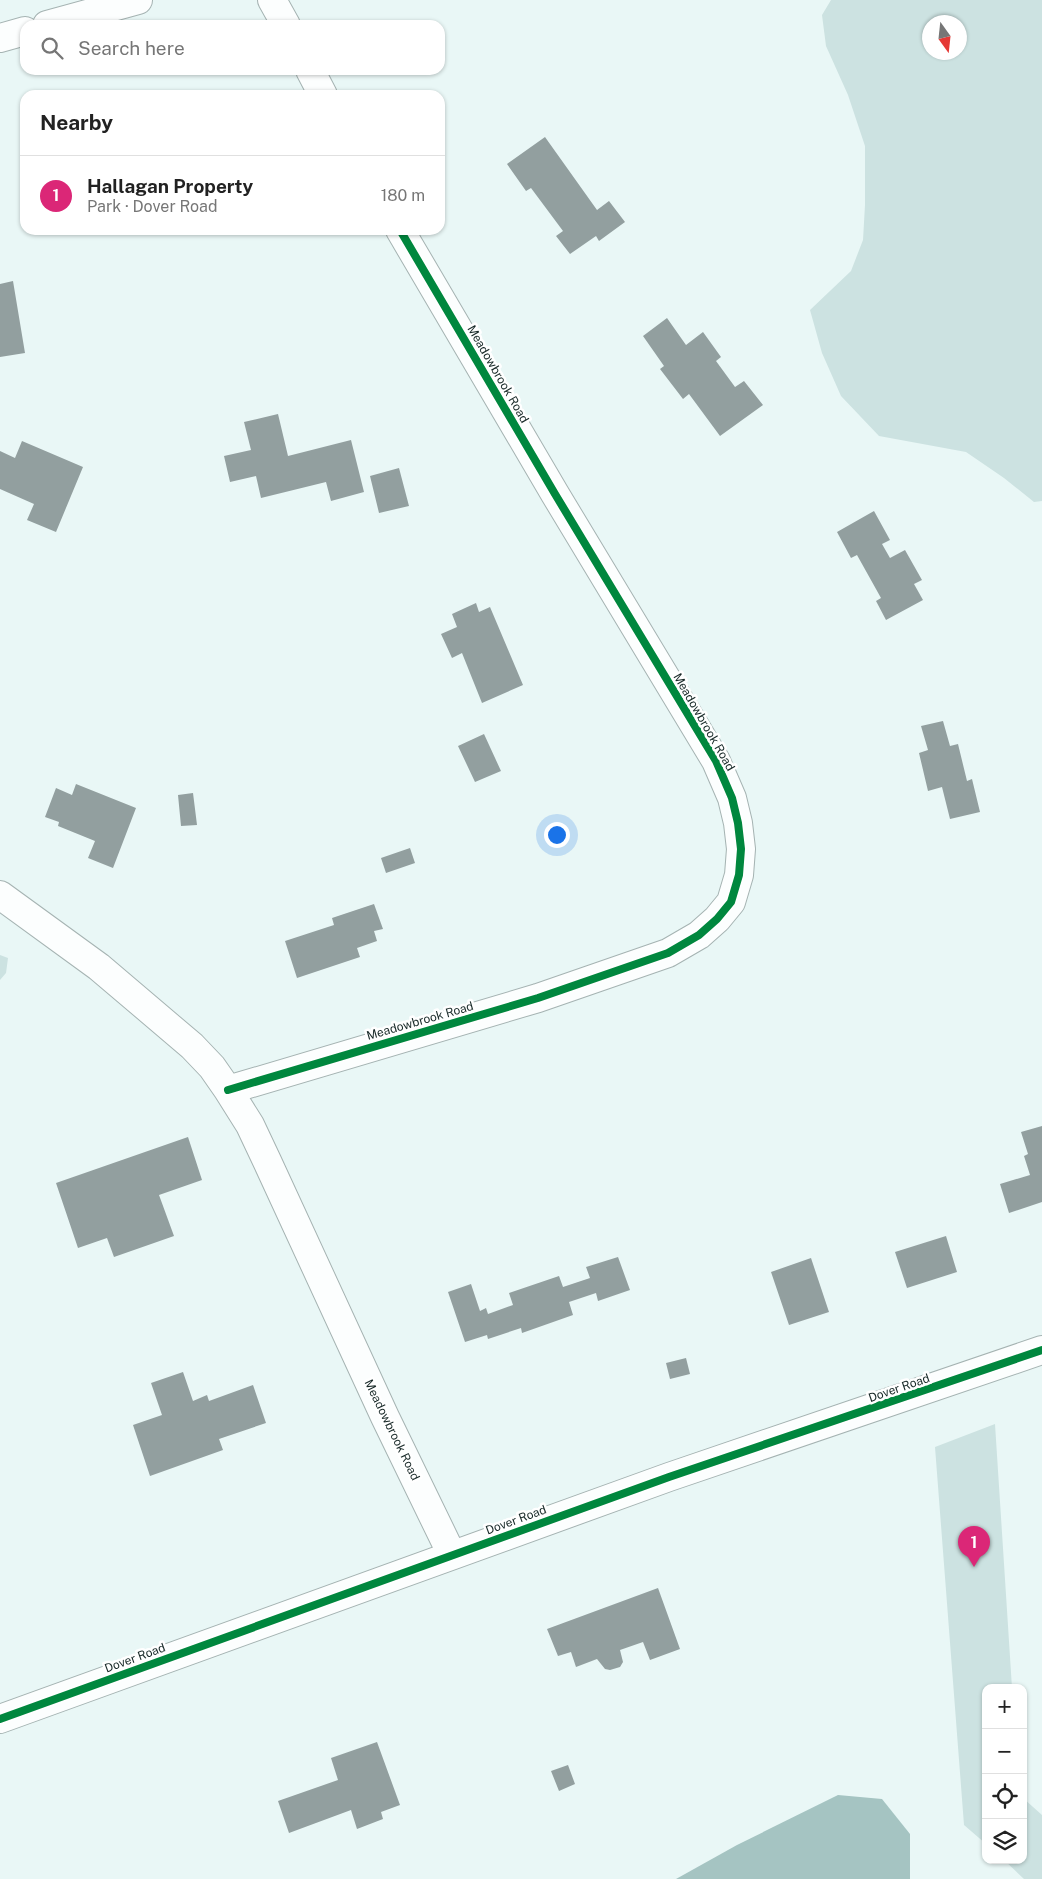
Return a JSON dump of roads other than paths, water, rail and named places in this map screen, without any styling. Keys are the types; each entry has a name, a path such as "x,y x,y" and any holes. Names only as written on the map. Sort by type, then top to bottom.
{"street":[{"path":"64,20 138,0"},
{"path":"272,0 283,20"},
{"path":"0,38 20,32"},
{"path":"313,75 320,90"},
{"name":"Meadowbrook Road","path":"228,1090 538,998 668,953 699,934 717,919 731,902 739,875 742,849 738,823 732,798 716,761 560,503 403,235"},
{"name":"Meadowbrook Road","path":"0,895 100,967 192,1046 212,1067 228,1090 250,1125 385,1417 452,1554"},
{"name":"Dover Road","path":"0,1719 669,1477 1042,1350"}],"water":[{"path":"838,1795 882,1799 910,1834 910,1879 676,1879 737,1845"}],"place":[{"name":"Hallagan Property","path":"974,1567"}]}
